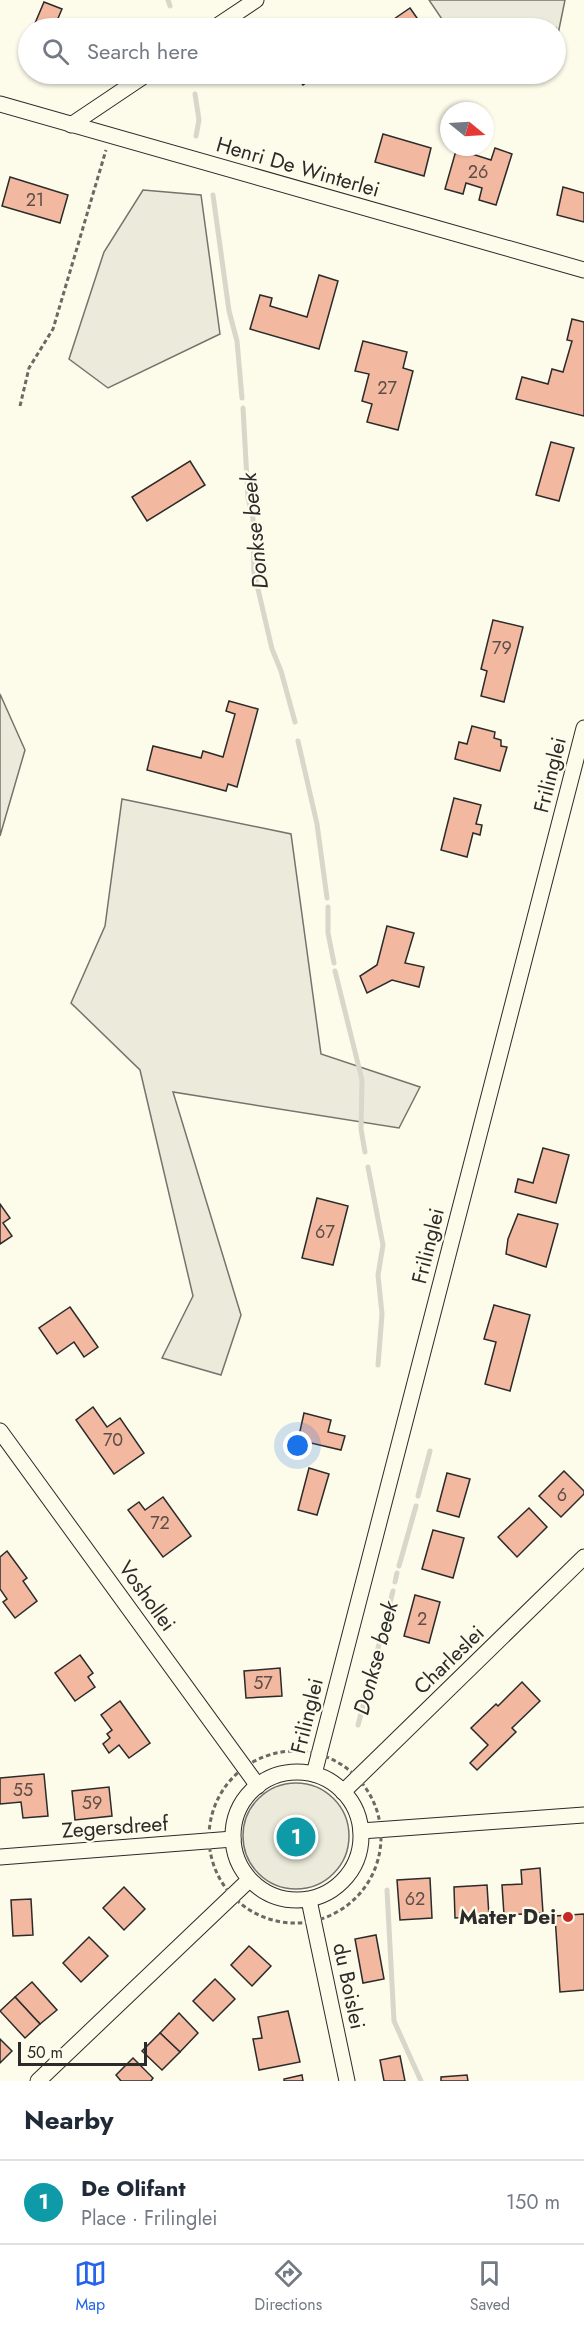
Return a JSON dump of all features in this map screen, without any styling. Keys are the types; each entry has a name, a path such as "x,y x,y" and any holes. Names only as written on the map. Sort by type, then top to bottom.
{"street":[{"path":"229,18 256,0"},
{"path":"71,125 132,84"},
{"name":"Henri De Winterlei","path":"0,104 584,270"},
{"name":"Frilinglei","path":"314,1774 584,728"},
{"name":"Voshollei","path":"0,1431 258,1786"},
{"name":"Charleslei","path":"343,1792 584,1557"},
{"name":"Frilinglei","path":"249,1880 237,1861 233,1839 235,1818 244,1799 258,1786 276,1776 295,1772 314,1774 330,1781 343,1792 355,1810 361,1832"},
{"path":"38,2081 249,1880 266,1893 276,1897 287,1900 309,1900 330,1891 348,1876 358,1855 361,1832 584,1815"},
{"name":"Zegersdreef","path":"0,1857 233,1839"},
{"name":"du Boislei","path":"309,1900 347,2081"}],"path":[{"path":"20,406 29,368 53,329 110,136"},
{"path":"232,1895 213,1863 210,1841 211,1823 219,1799 233,1778 254,1761 277,1753 303,1752 319,1754 339,1763 357,1778 373,1801 380,1830"}],"shaded area":[{"path":"429,0 565,0 561,18 441,18"},
{"path":"143,190 201,195 220,334 108,388 69,359 104,252"},
{"path":"0,694 25,750 0,836"},
{"path":"122,799 291,834 321,1054 420,1087 399,1128 173,1092 241,1315 221,1375 162,1358 193,1296 140,1070 71,1003 105,926"},
{"path":"296,1783 316,1787 334,1798 345,1816 349,1836 345,1856 334,1874 316,1885 296,1889 276,1885 258,1874 247,1856 243,1836 247,1816 258,1798 276,1787"}],"building":[{"path":"44,2 62,9 58,18 37,18"},
{"path":"410,8 417,18 396,18"},
{"path":"383,134 431,148 424,176 375,162"},
{"path":"495,148 512,154 496,205 479,200 482,188 466,183 463,194 445,189 454,156 478,156 491,160"},
{"path":"10,177 68,195 60,223 2,206"},
{"path":"563,187 584,193 584,222 557,215"},
{"path":"319,275 338,281 319,349 250,329 260,295 272,298 270,306 307,317"},
{"path":"572,319 584,322 584,416 516,399 522,377 548,384 552,369 563,372 572,341 567,340"},
{"path":"363,341 407,352 403,368 413,371 398,430 367,422 372,404 362,401 369,374 355,371"},
{"path":"551,442 574,448 559,501 536,495"},
{"path":"190,461 205,485 147,521 132,497"},
{"path":"493,620 523,627 504,702 481,696 487,671 481,669"},
{"path":"229,701 258,709 237,787 228,784 226,791 147,770 153,746 201,758 203,751 223,757 235,714 226,711"},
{"path":"472,726 495,732 494,738 501,740 501,746 507,747 500,771 455,759 459,742 467,744"},
{"path":"454,798 481,805 476,824 482,825 480,835 473,833 467,857 441,850"},
{"path":"387,926 414,933 405,963 424,967 419,987 392,980 367,993 360,976 377,965"},
{"path":"543,1148 569,1155 556,1203 515,1192 518,1179 533,1183"},
{"path":"317,1198 348,1206 333,1265 302,1258"},
{"path":"0,1204 10,1218 3,1223 12,1236 0,1244"},
{"path":"518,1214 558,1224 546,1267 506,1254 508,1239"},
{"path":"494,1305 530,1315 510,1391 485,1384 496,1342 484,1339"},
{"path":"70,1307 98,1347 84,1357 74,1342 57,1354 39,1328"},
{"path":"93,1407 107,1427 120,1418 144,1453 114,1474 76,1420"},
{"path":"304,1413 331,1420 328,1432 345,1436 341,1450 298,1440"},
{"path":"309,1468 329,1474 317,1515 298,1510"},
{"path":"564,1471 584,1491 584,1494 561,1517 539,1496"},
{"path":"447,1473 470,1479 459,1517 437,1511"},
{"path":"163,1497 191,1536 163,1557 128,1510 139,1502 145,1510"},
{"path":"529,1508 547,1527 517,1557 498,1537"},
{"path":"433,1530 464,1538 453,1578 422,1569"},
{"path":"7,1551 27,1578 23,1581 37,1601 15,1618 3,1602 7,1599 0,1589 0,1557"},
{"path":"415,1595 440,1602 429,1643 404,1636"},
{"path":"80,1655 93,1673 88,1677 95,1687 75,1701 55,1673"},
{"path":"280,1668 282,1696 246,1698 244,1671"},
{"path":"522,1682 540,1701 512,1728 516,1732 477,1770 470,1763 488,1745 471,1728"},
{"path":"120,1701 150,1743 129,1758 119,1745 109,1753 103,1744 110,1738 107,1734 112,1730 101,1715"},
{"path":"44,1774 48,1816 23,1818 21,1802 0,1804 0,1778"},
{"path":"109,1787 112,1816 75,1820 72,1791"},
{"path":"540,1868 543,1913 504,1915 502,1885 522,1884 521,1870"},
{"path":"430,1878 432,1918 400,1920 397,1880"},
{"path":"487,1885 489,1916 455,1918 454,1887"},
{"path":"124,1887 145,1909 124,1930 103,1908"},
{"path":"31,1899 33,1935 13,1936 11,1900"},
{"path":"584,1914 584,1990 560,1992 555,1916"},
{"path":"376,1935 384,1979 363,1983 355,1939"},
{"path":"89,1937 108,1956 81,1982 63,1963"},
{"path":"249,1946 271,1966 252,1986 231,1965"},
{"path":"215,1979 235,1999 213,2021 193,2001"},
{"path":"32,1982 57,2010 40,2024 15,1997"},
{"path":"15,1997 40,2024 25,2038 0,2011"},
{"path":"288,2011 300,2062 259,2070 253,2039 262,2038 258,2017"},
{"path":"179,2013 198,2033 180,2052 160,2033"},
{"path":"160,2033 180,2052 162,2070 142,2051"},
{"path":"0,2039 12,2051 0,2063"},
{"path":"400,2056 405,2081 384,2081 380,2060"},
{"path":"133,2058 153,2078 151,2081 121,2081 116,2075"},
{"path":"302,2075 303,2081 284,2081 284,2079"},
{"path":"467,2075 468,2081 441,2081 441,2077"}],"waterway":[{"name":"Donkse beek","path":"168,0 170,6"},
{"name":"Donkse beek","path":"195,94 199,120 196,136"},
{"name":"Donkse beek","path":"213,195 229,311 237,341 242,398"},
{"name":"Donkse beek","path":"243,408 248,498 253,518 254,572 272,649 281,671 295,722"},
{"name":"Donkse beek","path":"298,741 317,824 327,898"},
{"name":"Donkse beek","path":"328,907 328,933 334,963"},
{"name":"Donkse beek","path":"335,971 362,1080 361,1129 365,1152"},
{"name":"Donkse beek","path":"368,1167 383,1245 378,1275 382,1314 378,1365"},
{"name":"Donkse beek","path":"418,1496 430,1451"},
{"name":"Donkse beek","path":"399,1566 416,1506"},
{"name":"Donkse beek","path":"395,1582 397,1573"},
{"name":"Donkse beek","path":"358,1725 393,1591"},
{"name":"Donkse beek","path":"387,1890 394,2021 421,2081"}],"place":[{"name":"De Olifant","path":"296,1837"},
{"name":"Mater Dei","path":"568,1917"}]}
